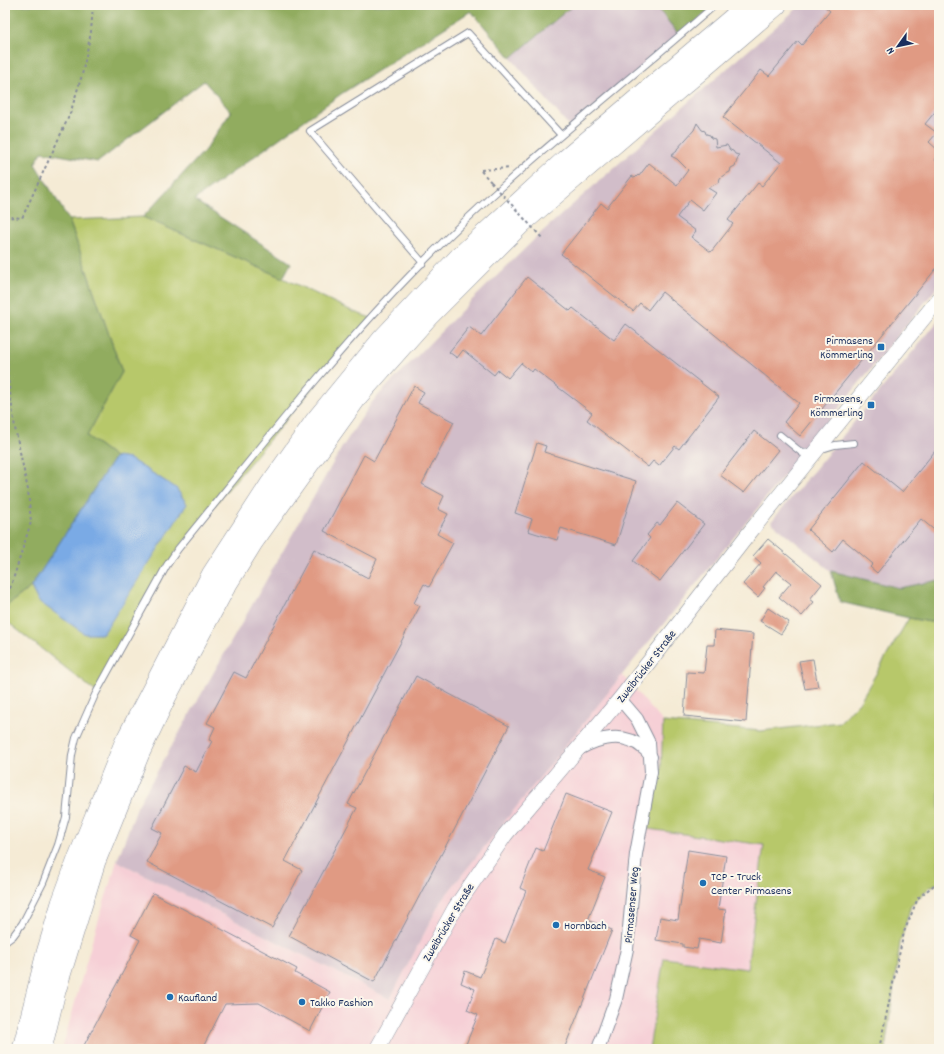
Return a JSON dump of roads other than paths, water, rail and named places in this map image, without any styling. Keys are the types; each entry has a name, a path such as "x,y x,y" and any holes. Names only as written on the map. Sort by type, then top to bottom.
{"highway":[{"path":"23,1049 46,953 62,904 79,857 125,743 212,575 271,484 315,422 383,339 460,257 566,160 749,5"},
{"path":"41,1049 55,992 95,861 139,753 166,696 224,588 253,541 358,396 428,316 521,223 776,5"}],"street":[{"name":"Zweibrücker Straße","path":"378,1049 448,920 481,868 505,835 620,699 750,532 939,299"},
{"name":"Pirmasenser Weg","path":"598,1049 616,999 627,949 635,861 651,772 649,743 637,719 620,699"},
{"path":"578,750 598,740 614,738 634,742 643,748 651,757"}],"lane":[{"path":"5,942 13,936 22,924 43,884 58,845 66,817 72,755 76,738 95,694 166,565 291,409 371,318 422,263 480,206 517,173 715,5"},
{"path":"422,263 310,131 468,33 561,135"},
{"path":"780,435 802,453 835,445 854,443"}],"water":[{"path":"115,457 130,459 176,488 187,504 103,634 85,634 38,601 31,587"}],"place":[{"name":"Pirmasens Kömmerling","path":"881,347"},
{"name":"Pirmasens, Kömmerling","path":"871,405"},
{"name":"TCP - Truck Center Pirmasens","path":"703,883"},
{"name":"Hornbach","path":"556,925"},
{"name":"Kaufland","path":"170,997"},
{"name":"Takko Fashion","path":"302,1002"}]}
